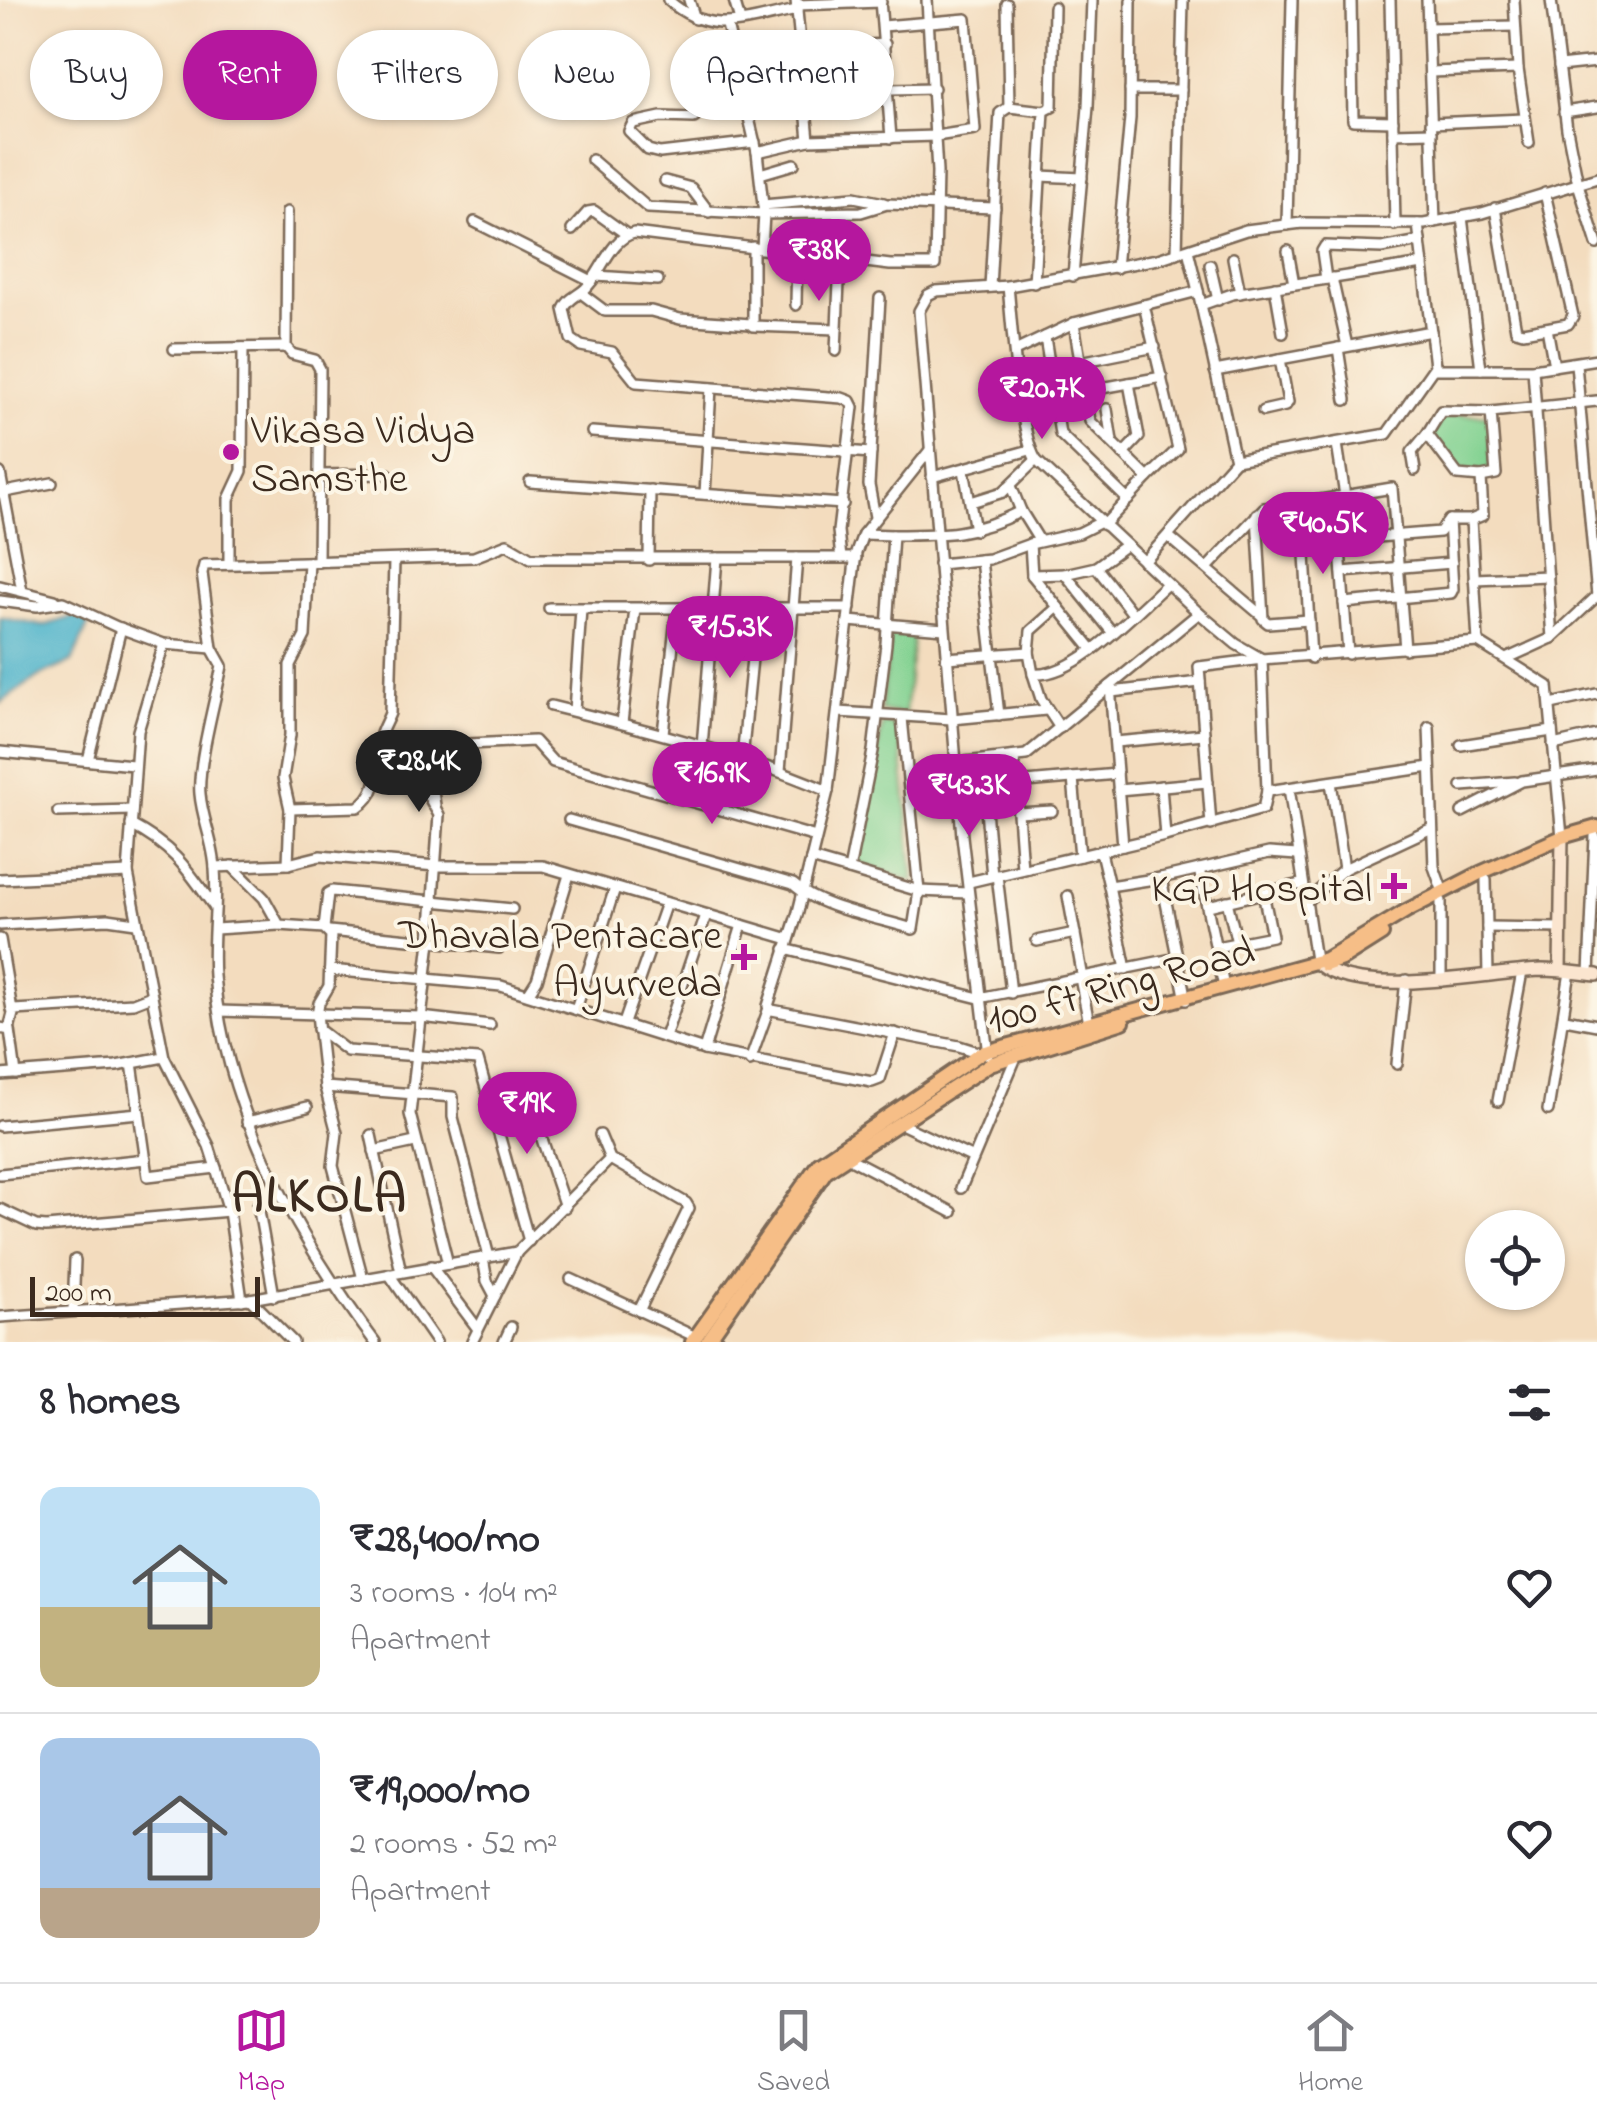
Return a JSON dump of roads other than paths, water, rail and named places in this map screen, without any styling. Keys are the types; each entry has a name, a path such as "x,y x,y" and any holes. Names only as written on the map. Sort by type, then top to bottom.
{"main road":[{"name":"100 ft Ring Road","path":"703,1340 819,1163 986,1056 1089,1022 1318,964 1442,896 1562,841 1596,833"},
{"path":"1442,896 1486,880 1562,841"},
{"name":"100 ft Ring Road","path":"703,1340 826,1171 986,1056 1017,1055 1224,987 1318,964"}],"street":[{"path":"668,0 695,20 726,25 797,5 880,1 883,30"},
{"path":"689,0 695,20"},
{"path":"734,0 740,21"},
{"path":"572,230 588,212 594,211 626,234 890,266 935,265 936,136 927,0"},
{"path":"1073,276 1092,0"},
{"path":"1116,268 1130,90 1131,0"},
{"path":"1183,0 1182,252 1198,291 1235,460"},
{"path":"1287,225 1292,0"},
{"path":"1350,0 1354,120 1392,122"},
{"path":"1390,0 1395,225"},
{"path":"1428,0 1434,222"},
{"path":"1514,0 1518,69 1529,143"},
{"path":"1552,0 1564,112 1578,184 1597,244"},
{"path":"1006,4 1009,108"},
{"path":"797,5 799,30"},
{"path":"990,287 1000,113 1009,108 1044,111 1052,107 1054,7"},
{"path":"670,117 633,123 629,131 648,150 660,153 808,140 936,136 975,130 966,19 883,26"},
{"path":"726,25 727,30"},
{"path":"1428,28 1515,26"},
{"path":"1558,66 1597,62"},
{"path":"1430,72 1518,69"},
{"path":"894,90 934,88"},
{"path":"1130,90 1181,90"},
{"path":"1564,112 1597,108"},
{"path":"1034,282 1044,111"},
{"path":"1393,133 1524,119"},
{"path":"749,120 764,210 751,324"},
{"path":"807,120 808,140"},
{"path":"890,120 891,138"},
{"path":"592,160 648,208 861,212 887,204 995,208"},
{"path":"760,174 794,164"},
{"path":"1040,176 1082,178"},
{"path":"768,1008 986,1056 946,658 921,304 936,291 1008,286 1116,268 1182,252 1246,230 1287,225 1434,222 1597,178"},
{"path":"665,182 691,188 709,212"},
{"path":"1495,208 1515,327 1523,332 1568,324 1573,316 1545,193"},
{"path":"286,212 286,347 292,354 315,360 320,369 314,562 304,636 290,664 290,735 283,778 290,810 288,864"},
{"path":"1462,216 1481,369"},
{"path":"476,222 594,279 658,280"},
{"path":"1144,562 1235,460 1387,434 1434,369 1418,224"},
{"path":"626,234 594,279 569,299 564,309 566,329 576,344 612,352 636,382 847,399 853,407 838,531 841,558"},
{"path":"1346,400 1343,347 1322,250 1325,246 1382,248 1420,242"},
{"path":"1288,251 1294,284"},
{"path":"796,304 797,253"},
{"path":"1233,258 1240,293"},
{"path":"836,351 840,259"},
{"path":"1201,305 1240,293 1423,264"},
{"path":"1210,265 1218,300"},
{"path":"1008,286 1033,455 1199,614 1262,660"},
{"path":"1275,287 1283,333"},
{"path":"1015,351 1074,323 1198,291"},
{"path":"580,293 606,311 651,311 684,320 837,329"},
{"path":"875,517 869,492 880,298"},
{"path":"939,564 982,560 1103,523 1178,449 1144,304"},
{"path":"1074,323 1090,422 1148,478"},
{"path":"1547,328 1554,366"},
{"path":"1214,370 1431,331"},
{"path":"1045,337 1060,434 1128,500"},
{"path":"174,348 286,347"},
{"path":"1080,362 1155,347"},
{"path":"228,563 229,499 242,471 243,348"},
{"path":"1263,411 1287,404 1280,358"},
{"path":"1434,369 1533,369 1597,359"},
{"path":"1508,658 1552,638 1597,596 1576,364"},
{"path":"1533,369 1552,638"},
{"path":"1085,391 1162,377"},
{"path":"1123,454 1139,437 1129,383"},
{"path":"704,494 710,388"},
{"path":"1415,470 1412,452 1441,411 1536,410 1597,401"},
{"path":"1106,410 1113,444"},
{"path":"1427,434 1458,475 1481,478 1496,474 1491,412"},
{"path":"592,432 871,452"},
{"path":"1336,444 1348,654"},
{"path":"750,1061 802,893 828,792 862,534 930,450"},
{"path":"932,477 1033,455"},
{"path":"971,502 1011,486 1033,455"},
{"path":"964,470 976,530"},
{"path":"0,473 22,591"},
{"path":"319,475 388,474"},
{"path":"1449,520 1471,520 1483,515 1481,478"},
{"path":"530,482 843,504"},
{"path":"2,493 52,483"},
{"path":"1011,486 1035,542 1032,575 1092,650"},
{"path":"1208,568 1266,506 1392,488 1405,649"},
{"path":"649,560 650,490"},
{"path":"1302,503 1312,658"},
{"path":"862,534 936,535 976,530 1021,512"},
{"path":"1258,514 1262,616"},
{"path":"1303,532 1440,532 1449,520"},
{"path":"1344,603 1451,593 1449,520"},
{"path":"1471,520 1478,642"},
{"path":"848,870 878,716 893,535"},
{"path":"1168,536 1268,623 1309,620"},
{"path":"376,1342 337,1286 272,1176 247,1122 224,1041 214,974 216,867 200,792 222,666 212,648 204,566 474,557 508,544 531,558 856,558"},
{"path":"1032,575 1096,568 1126,545"},
{"path":"702,747 717,558"},
{"path":"780,771 797,558"},
{"path":"982,560 999,716"},
{"path":"290,810 358,807 372,793 380,738 390,717 394,561"},
{"path":"1342,572 1452,563"},
{"path":"1096,568 1132,614"},
{"path":"1065,574 1112,632"},
{"path":"1474,579 1548,576"},
{"path":"1033,674 1058,671 1092,650 1167,584"},
{"path":"0,586 64,602 164,644 212,648"},
{"path":"0,601 37,606 64,602"},
{"path":"1058,607 1030,631 1029,652 1046,710 1060,728"},
{"path":"549,608 850,608"},
{"path":"742,759 757,608"},
{"path":"574,712 582,609"},
{"path":"622,723 635,609"},
{"path":"663,733 677,609"},
{"path":"956,763 1026,756 1199,614"},
{"path":"848,621 944,629"},
{"path":"88,760 120,628"},
{"path":"1210,824 1201,665 1478,642 1548,686 1562,841 1561,928 1565,971 1565,1020 1548,1110"},
{"path":"164,644 138,731 133,765 128,872 136,923 164,1057 209,1146 229,1211 246,1300 293,1342"},
{"path":"946,658 1029,652"},
{"path":"811,859 919,891 969,887 995,876 1263,809 1266,791 1262,660"},
{"path":"1110,689 1200,682"},
{"path":"1110,689 1123,846"},
{"path":"1551,704 1597,694"},
{"path":"551,706 663,733 780,771 828,792"},
{"path":"838,712 952,719 1046,710"},
{"path":"569,820 793,884 802,893 913,929 919,891 902,718"},
{"path":"1429,727 1434,867 1442,896 1441,981"},
{"path":"1461,745 1552,731"},
{"path":"1115,742 1204,734"},
{"path":"1553,744 1597,736"},
{"path":"448,1264 410,1114 440,822 426,746 534,741 553,762 816,838"},
{"path":"0,752 133,765"},
{"path":"1014,757 1022,870"},
{"path":"1266,791 1430,767"},
{"path":"1462,786 1597,770"},
{"path":"1016,783 1117,774"},
{"path":"377,778 411,782 435,804"},
{"path":"1073,778 1080,856"},
{"path":"1462,812 1522,781"},
{"path":"1118,790 1208,782"},
{"path":"1331,782 1344,868"},
{"path":"1160,786 1165,836"},
{"path":"1289,788 1301,884 1318,964 1352,980 1441,981 1522,972 1593,974 1596,833"},
{"path":"960,802 1016,796"},
{"path":"985,799 1011,993"},
{"path":"58,812 132,810"},
{"path":"1018,813 1052,810"},
{"path":"131,825 174,852 215,908"},
{"path":"1304,902 1344,868 1432,828"},
{"path":"1100,852 1126,968"},
{"path":"1108,886 1268,853 1298,855"},
{"path":"216,867 288,864 320,856 436,866 543,866 742,925 787,944 979,998 1177,958"},
{"path":"232,866 264,898 279,926"},
{"path":"1199,869 1224,987"},
{"path":"0,879 128,872"},
{"path":"528,994 537,980 569,874"},
{"path":"1161,878 1186,999"},
{"path":"1486,880 1488,976"},
{"path":"1208,906 1301,884"},
{"path":"576,1008 614,888"},
{"path":"363,1280 333,1166 337,1133 325,1087 318,1029 319,1003 328,989 330,970 329,892 512,909"},
{"path":"1216,947 1272,936 1263,893"},
{"path":"1068,896 1089,1022"},
{"path":"1227,901 1237,943"},
{"path":"624,1023 666,903"},
{"path":"665,1036 706,914"},
{"path":"0,925 108,919 136,923"},
{"path":"704,1050 742,925"},
{"path":"215,930 279,926 327,929 499,948"},
{"path":"1487,928 1561,928"},
{"path":"1037,942 1075,934"},
{"path":"0,939 12,1010 5,1028 16,1074"},
{"path":"330,970 492,985 704,1050 875,1082 880,1079 895,1033"},
{"path":"1498,1101 1522,972"},
{"path":"1398,1064 1406,980"},
{"path":"12,1010 128,1004 151,996"},
{"path":"219,1011 421,1017 490,1026"},
{"path":"1565,1020 1597,1025"},
{"path":"318,1029 347,1051 478,1060 529,1241"},
{"path":"960,1188 1017,1055"},
{"path":"0,1075 164,1057"},
{"path":"132,1063 148,1176 216,1168"},
{"path":"325,1087 452,1097 453,1117 486,1257 487,1281 495,1296"},
{"path":"526,1094 565,1207"},
{"path":"247,1122 307,1106"},
{"path":"493,1116 530,1106"},
{"path":"0,1126 138,1113"},
{"path":"898,1122 973,1158"},
{"path":"371,1135 402,1272"},
{"path":"600,1135 610,1159 690,1208 639,1311"},
{"path":"374,1151 415,1142"},
{"path":"845,1156 952,1212"},
{"path":"472,1342 517,1252 610,1159"},
{"path":"0,1174 146,1160"},
{"path":"258,1205 274,1296"},
{"path":"2,1212 46,1227 229,1211"},
{"path":"0,1317 246,1300 517,1252"},
{"path":"73,1311 75,1260"},
{"path":"432,1266 478,1329"},
{"path":"388,1274 436,1342"},
{"path":"571,1279 703,1340"},
{"path":"504,1342 511,1327"}],"water":[{"path":"75,616 89,623 72,662 39,676 0,703 0,617 43,626"}],"place":[{"name":"Vikasa Vidya Samsthe","path":"231,452"},
{"name":"KGP Hospital","path":"1394,886"},
{"name":"Dhavala Pentacare Ayurveda","path":"744,957"}],"district":[{"name":"ALKOLA","path":"320,1193"}]}
